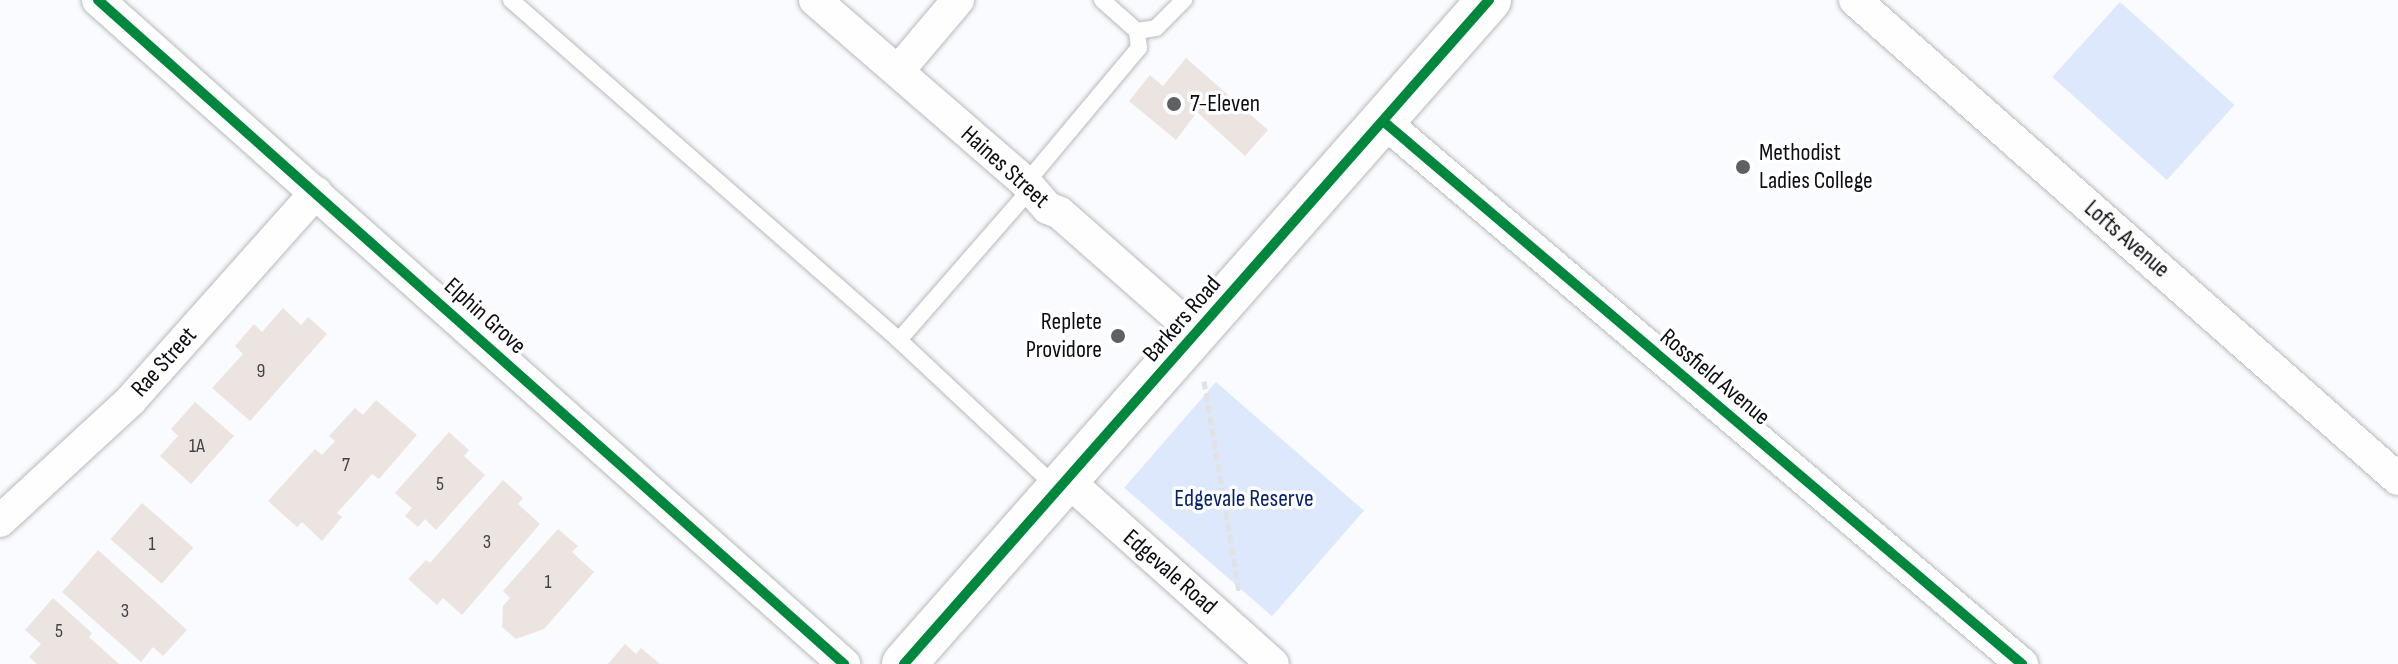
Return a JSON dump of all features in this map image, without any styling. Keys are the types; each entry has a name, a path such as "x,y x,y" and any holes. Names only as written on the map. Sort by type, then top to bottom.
{"main road":[{"name":"Barkers Road","path":"904,664 1489,0"}],"street":[{"name":"Elphin Grove","path":"98,0 844,664"},
{"name":"Haines Street","path":"815,0 1196,333"},
{"path":"898,71 958,0"},
{"name":"Lofts Avenue","path":"1855,0 2398,479"},
{"name":"Rossfield Avenue","path":"1383,121 2022,664"},
{"name":"Rae Street","path":"0,521 131,400 316,192"},
{"name":"Edgevale Road","path":"1062,485 1273,664"}],"lane":[{"path":"511,0 1062,485"},
{"path":"899,340 1028,187 1139,48 1137,31 1102,0"},
{"path":"1137,31 1156,28 1184,0"}],"path":[{"path":"1196,333 1247,640"}],"green space":[{"path":"2120,2 2234,105 2167,180 2052,77"},
{"name":"Edgevale Reserve","path":"1216,382 1364,511 1272,616 1124,488"}],"building":[{"path":"1186,58 1268,130 1245,156 1197,112 1176,140 1129,101 1150,75 1163,86"},
{"path":"283,308 301,325 308,317 327,334 250,421 212,388 243,354 235,346 254,324 262,332"},
{"path":"376,400 417,435 379,479 372,474 337,513 342,517 322,541 302,522 297,527 268,501 315,449 322,455 335,441 329,436 355,408 363,415"},
{"path":"195,402 234,436 191,484 160,456 178,436 171,429"},
{"path":"449,432 469,450 464,456 485,475 436,530 425,519 418,527 405,516 412,508 395,493"},
{"path":"503,480 523,498 518,504 540,524 462,615 443,598 437,605 408,579 426,560 430,563"},
{"path":"142,503 193,548 162,584 111,539"},
{"path":"558,529 578,546 572,552 594,572 544,629 516,639 502,627 503,606 510,598 503,591"},
{"path":"98,550 187,630 163,656 153,647 141,662 62,592"},
{"path":"53,598 92,633 89,637 119,664 37,664 29,657 41,644 25,630"},
{"path":"625,644 636,654 641,648 660,664 608,664"}],"cycle path":[{"path":"98,0 844,664"},
{"path":"904,664 1489,0"},
{"path":"1383,121 2022,664"}],"place":[{"name":"7-Eleven","path":"1174,104"},
{"name":"Methodist Ladies College","path":"1743,167"},
{"name":"Replete Providore","path":"1118,336"}]}
